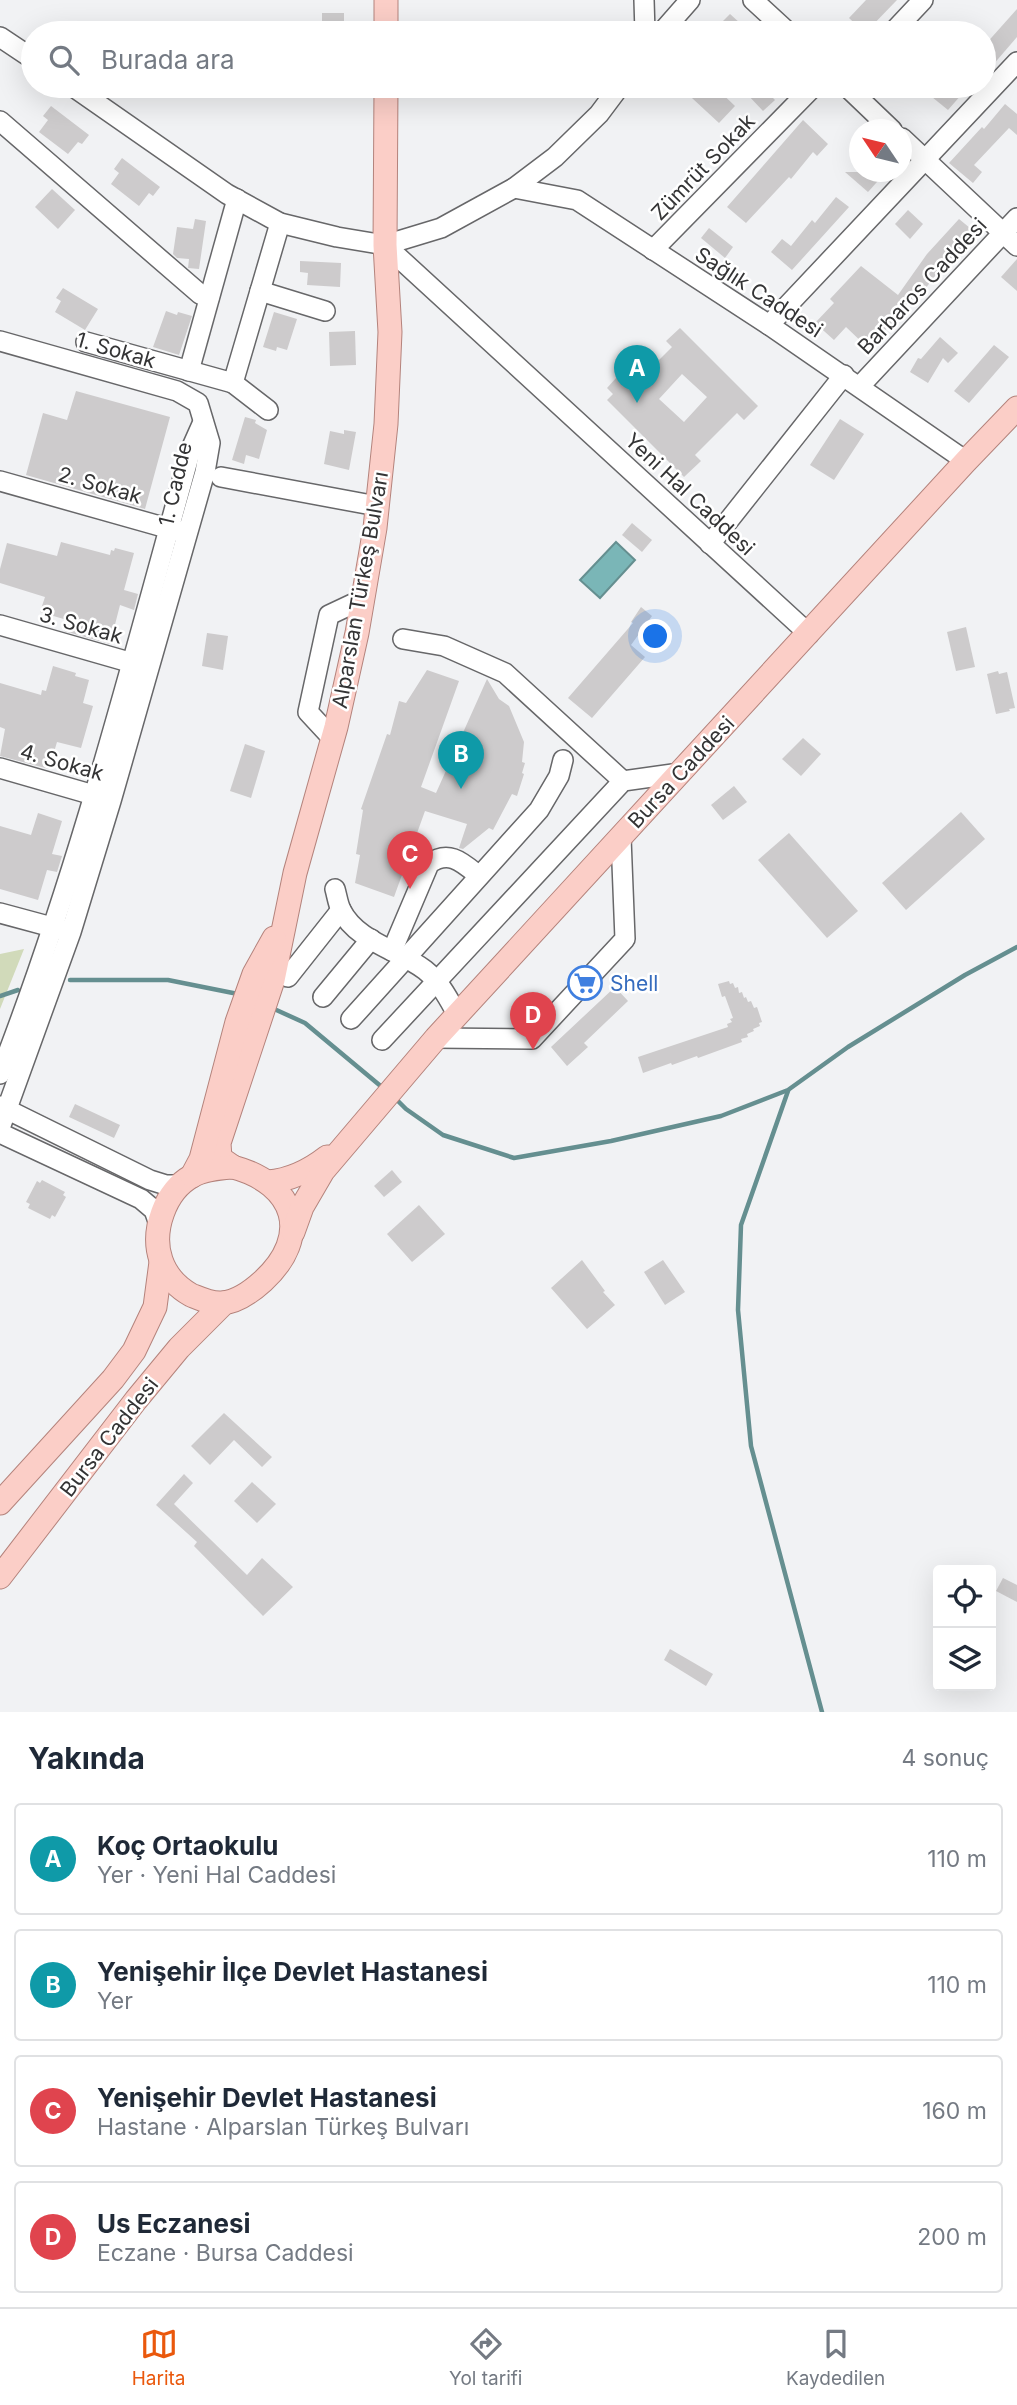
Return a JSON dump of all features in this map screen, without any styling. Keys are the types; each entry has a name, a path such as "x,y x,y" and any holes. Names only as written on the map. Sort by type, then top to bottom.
{"main road":[{"path":"386,0 386,21"},
{"name":"Alparslan Türkeş Bulvarı","path":"186,1181 201,1158 247,1024 271,977 357,633 377,506 386,424 390,332 385,244 386,98"},
{"name":"Bursa Caddesi","path":"293,1232 311,1190 349,1139 457,1014 1017,408"},
{"name":"Alparslan Türkeş Bulvarı","path":"233,1167 220,1158 219,1143 247,1024"},
{"name":"Bursa Caddesi","path":"268,1182 298,1176 315,1167 349,1139"},
{"path":"233,1167 249,1171 268,1182 281,1195 291,1214 293,1232 285,1253 271,1273 253,1290 224,1303 201,1300 181,1290 170,1277 157,1248 159,1224 169,1202 186,1181 219,1168 233,1167"},
{"name":"Bursa Caddesi","path":"0,1503 113,1379 134,1352 155,1307 162,1262"},
{"name":"Bursa Caddesi","path":"0,1577 136,1399 179,1348 224,1303"}],"street":[{"path":"644,0 645,21"},
{"path":"672,21 690,0"},
{"path":"903,21 923,0"},
{"path":"763,3 779,21"},
{"path":"0,37 21,51"},
{"path":"996,84 1017,62"},
{"path":"90,98 237,199 280,223 337,237 385,244 441,228 514,188 555,157 599,114 611,98"},
{"name":"Zümrüt Sokak","path":"653,250 802,98"},
{"path":"859,98 880,119"},
{"path":"769,325 983,98"},
{"path":"0,121 200,294 209,298"},
{"path":"912,149 1012,232"},
{"name":"Sağlık Caddesi","path":"514,188 577,200 769,325 966,461"},
{"path":"189,371 237,199"},
{"path":"233,383 280,223"},
{"name":"Barbaros Caddesi","path":"710,544 852,381 1012,232"},
{"name":"Yeni Hal Caddesi","path":"385,244 809,634"},
{"path":"260,291 325,311"},
{"name":"1. Sokak","path":"0,341 177,391 198,403 203,422"},
{"path":"86,342 233,383 268,410"},
{"name":"1. Cadde","path":"2,1115 71,932 102,798 178,531 205,472 210,443 203,422"},
{"path":"221,477 377,506"},
{"name":"2. Sokak","path":"0,481 178,531"},
{"path":"332,739 308,712 329,615 363,599"},
{"name":"3. Sokak","path":"0,625 141,666"},
{"path":"403,639 444,646 505,673 624,781"},
{"path":"351,1019 399,954 479,876 539,810 559,776 563,760"},
{"name":"4. Sokak","path":"0,768 102,798"},
{"path":"382,1040 624,781 680,773"},
{"name":"1. Cadde","path":"0,1074 52,927 102,798"},
{"path":"436,1038 532,1039 625,940 621,838"},
{"path":"399,954 429,864 440,858 458,859 479,876"},
{"path":"335,889 341,910 349,922 437,981 457,1014"},
{"path":"271,977 341,910"},
{"path":"0,913 71,932"},
{"path":"323,997 371,939"},
{"path":"2,1115 150,1180 166,1185 186,1181"},
{"path":"0,1133 141,1199 154,1210 159,1224"}],"green space":[{"path":"24,949 0,1009 0,954"}],"water":[{"path":"616,542 635,560 600,598 580,580"}],"building":[{"path":"866,0 897,0 877,21 852,21 849,18"},
{"path":"1017,9 1017,37 996,61 996,33"},
{"path":"322,13 344,13 344,21 322,21"},
{"path":"730,14 738,21 723,21"},
{"path":"692,98 727,98 735,106 719,123"},
{"path":"751,98 775,100 763,111"},
{"path":"933,98 958,98 948,110"},
{"path":"1005,104 1017,114 1017,135 1009,128 974,165 982,172 973,183 949,163"},
{"path":"51,106 89,135 82,144 78,142 68,154 39,132 48,120 43,116"},
{"path":"803,120 828,144 817,156 813,152 791,179 789,177 746,223 727,207"},
{"path":"122,158 160,187 153,196 149,193 139,206 111,184 119,173 114,169"},
{"path":"856,182 877,182 868,192"},
{"path":"52,189 75,210 58,229 35,207"},
{"path":"836,197 849,207 792,270 771,252 782,239 791,246 812,220 815,223"},
{"path":"908,210 923,224 910,239 895,224"},
{"path":"195,219 206,221 199,269 188,268 189,259 177,258 173,254 177,227 193,229"},
{"path":"959,219 976,233 938,272 922,293 918,290 868,348 846,327 834,340 815,323 834,303 830,299 861,266 898,295 927,254"},
{"path":"709,228 733,247 725,258 701,238"},
{"path":"1017,259 1017,291 1001,277"},
{"path":"300,261 341,263 340,287 307,285 308,273 300,272"},
{"path":"63,288 98,309 85,330 55,312 61,301 56,298"},
{"path":"166,311 192,316 179,355 153,347"},
{"path":"274,312 297,319 287,350 277,347 276,351 263,347"},
{"path":"680,328 758,406 744,420 737,413 695,455 701,461 684,477 607,400 613,394 607,388 617,377 629,390 672,347 666,341","holes":["682,374 707,397 684,422 659,399"]},
{"path":"355,331 356,365 330,366 329,332"},
{"path":"940,337 958,353 948,363 943,358 928,383 910,372 918,358 921,359"},
{"path":"994,345 1009,357 969,403 954,391"},
{"path":"76,391 170,417 145,509 26,475 43,413 67,420"},
{"path":"245,417 256,420 255,423 267,430 259,459 246,455 244,464 232,460"},
{"path":"840,419 864,434 834,480 810,465"},
{"path":"344,430 356,432 349,470 324,464 330,431 344,434"},
{"path":"632,523 652,540 642,552 622,535"},
{"path":"61,542 110,555 115,548 134,553 124,590 138,594 134,610 120,605 110,644 64,631 67,620 40,612 45,597 0,583 0,569 7,543 57,556"},
{"path":"641,607 652,616 631,645 645,657 592,718 568,698 633,623 631,622"},
{"path":"966,627 975,667 956,671 947,632"},
{"path":"207,633 228,636 223,670 202,666"},
{"path":"53,666 89,680 83,703 93,706 81,748 57,742 49,769 0,756 5,729 0,727 0,683 41,695 42,690 46,691"},
{"path":"427,670 459,681 421,787 436,793 487,679 499,699 509,706 524,742 524,774 517,796 512,794 493,830 489,828 463,849 459,848 467,824 425,811 394,897 355,883 360,855 356,854 361,809 387,734 390,735 399,701 406,703"},
{"path":"998,671 999,674 1007,672 1015,708 996,714 987,674"},
{"path":"803,738 821,754 801,776 782,759"},
{"path":"245,744 265,751 251,798 230,791"},
{"path":"734,786 747,802 723,820 711,805"},
{"path":"961,812 985,839 906,910 882,883"},
{"path":"38,813 62,821 52,854 62,856 57,872 47,870 38,900 0,889 0,826 31,835"},
{"path":"789,833 858,911 827,938 758,860"},
{"path":"729,981 735,988 738,987 739,993 742,992 748,1002 751,1001 754,1008 757,1007 762,1022 759,1023 760,1026 747,1034 748,1037 741,1039 742,1042 698,1058 697,1056 672,1065 671,1063 643,1073 638,1057 728,1027 727,1024 732,1022 730,1019 733,1018 718,984"},
{"path":"615,987 628,1001 584,1043 588,1047 567,1066 551,1047"},
{"path":"75,1104 120,1125 114,1138 69,1117"},
{"path":"392,1170 402,1182 384,1197 374,1186"},
{"path":"42,1180 65,1192 63,1195 66,1197 55,1217 52,1215 50,1219 28,1208 30,1204 26,1202 37,1181 40,1183"},
{"path":"419,1205 445,1234 412,1262 387,1234"},
{"path":"582,1260 615,1305 587,1329 551,1288"},
{"path":"663,1260 685,1292 665,1305 644,1272"},
{"path":"224,1413 272,1457 262,1467 234,1440 210,1465 191,1446"},
{"path":"184,1474 193,1483 174,1504 247,1575 262,1558 293,1587 263,1616 194,1546 197,1542 156,1505"},
{"path":"252,1482 276,1504 257,1523 234,1501"},
{"path":"1003,1578 1017,1585 1017,1602 996,1591"},
{"path":"670,1649 713,1674 706,1686 664,1660"}],"waterway":[{"path":"395,1098 443,1135 514,1158 611,1141 721,1116 788,1090 848,1047 965,975 1017,947"},
{"path":"70,980 168,980 238,994"},
{"path":"0,996 18,990"},
{"path":"272,1008 305,1023 383,1088"},
{"path":"788,1091 741,1225 738,1310 751,1446 822,1712"}],"place":[{"name":"Koç Ortaokulu","path":"637,403"},
{"name":"Yenişehir İlçe Devlet Hastanesi","path":"461,789"},
{"name":"Yenişehir Devlet Hastanesi","path":"410,889"},
{"name":"Shell","path":"585,983"},
{"name":"Us Eczanesi","path":"533,1050"}]}
